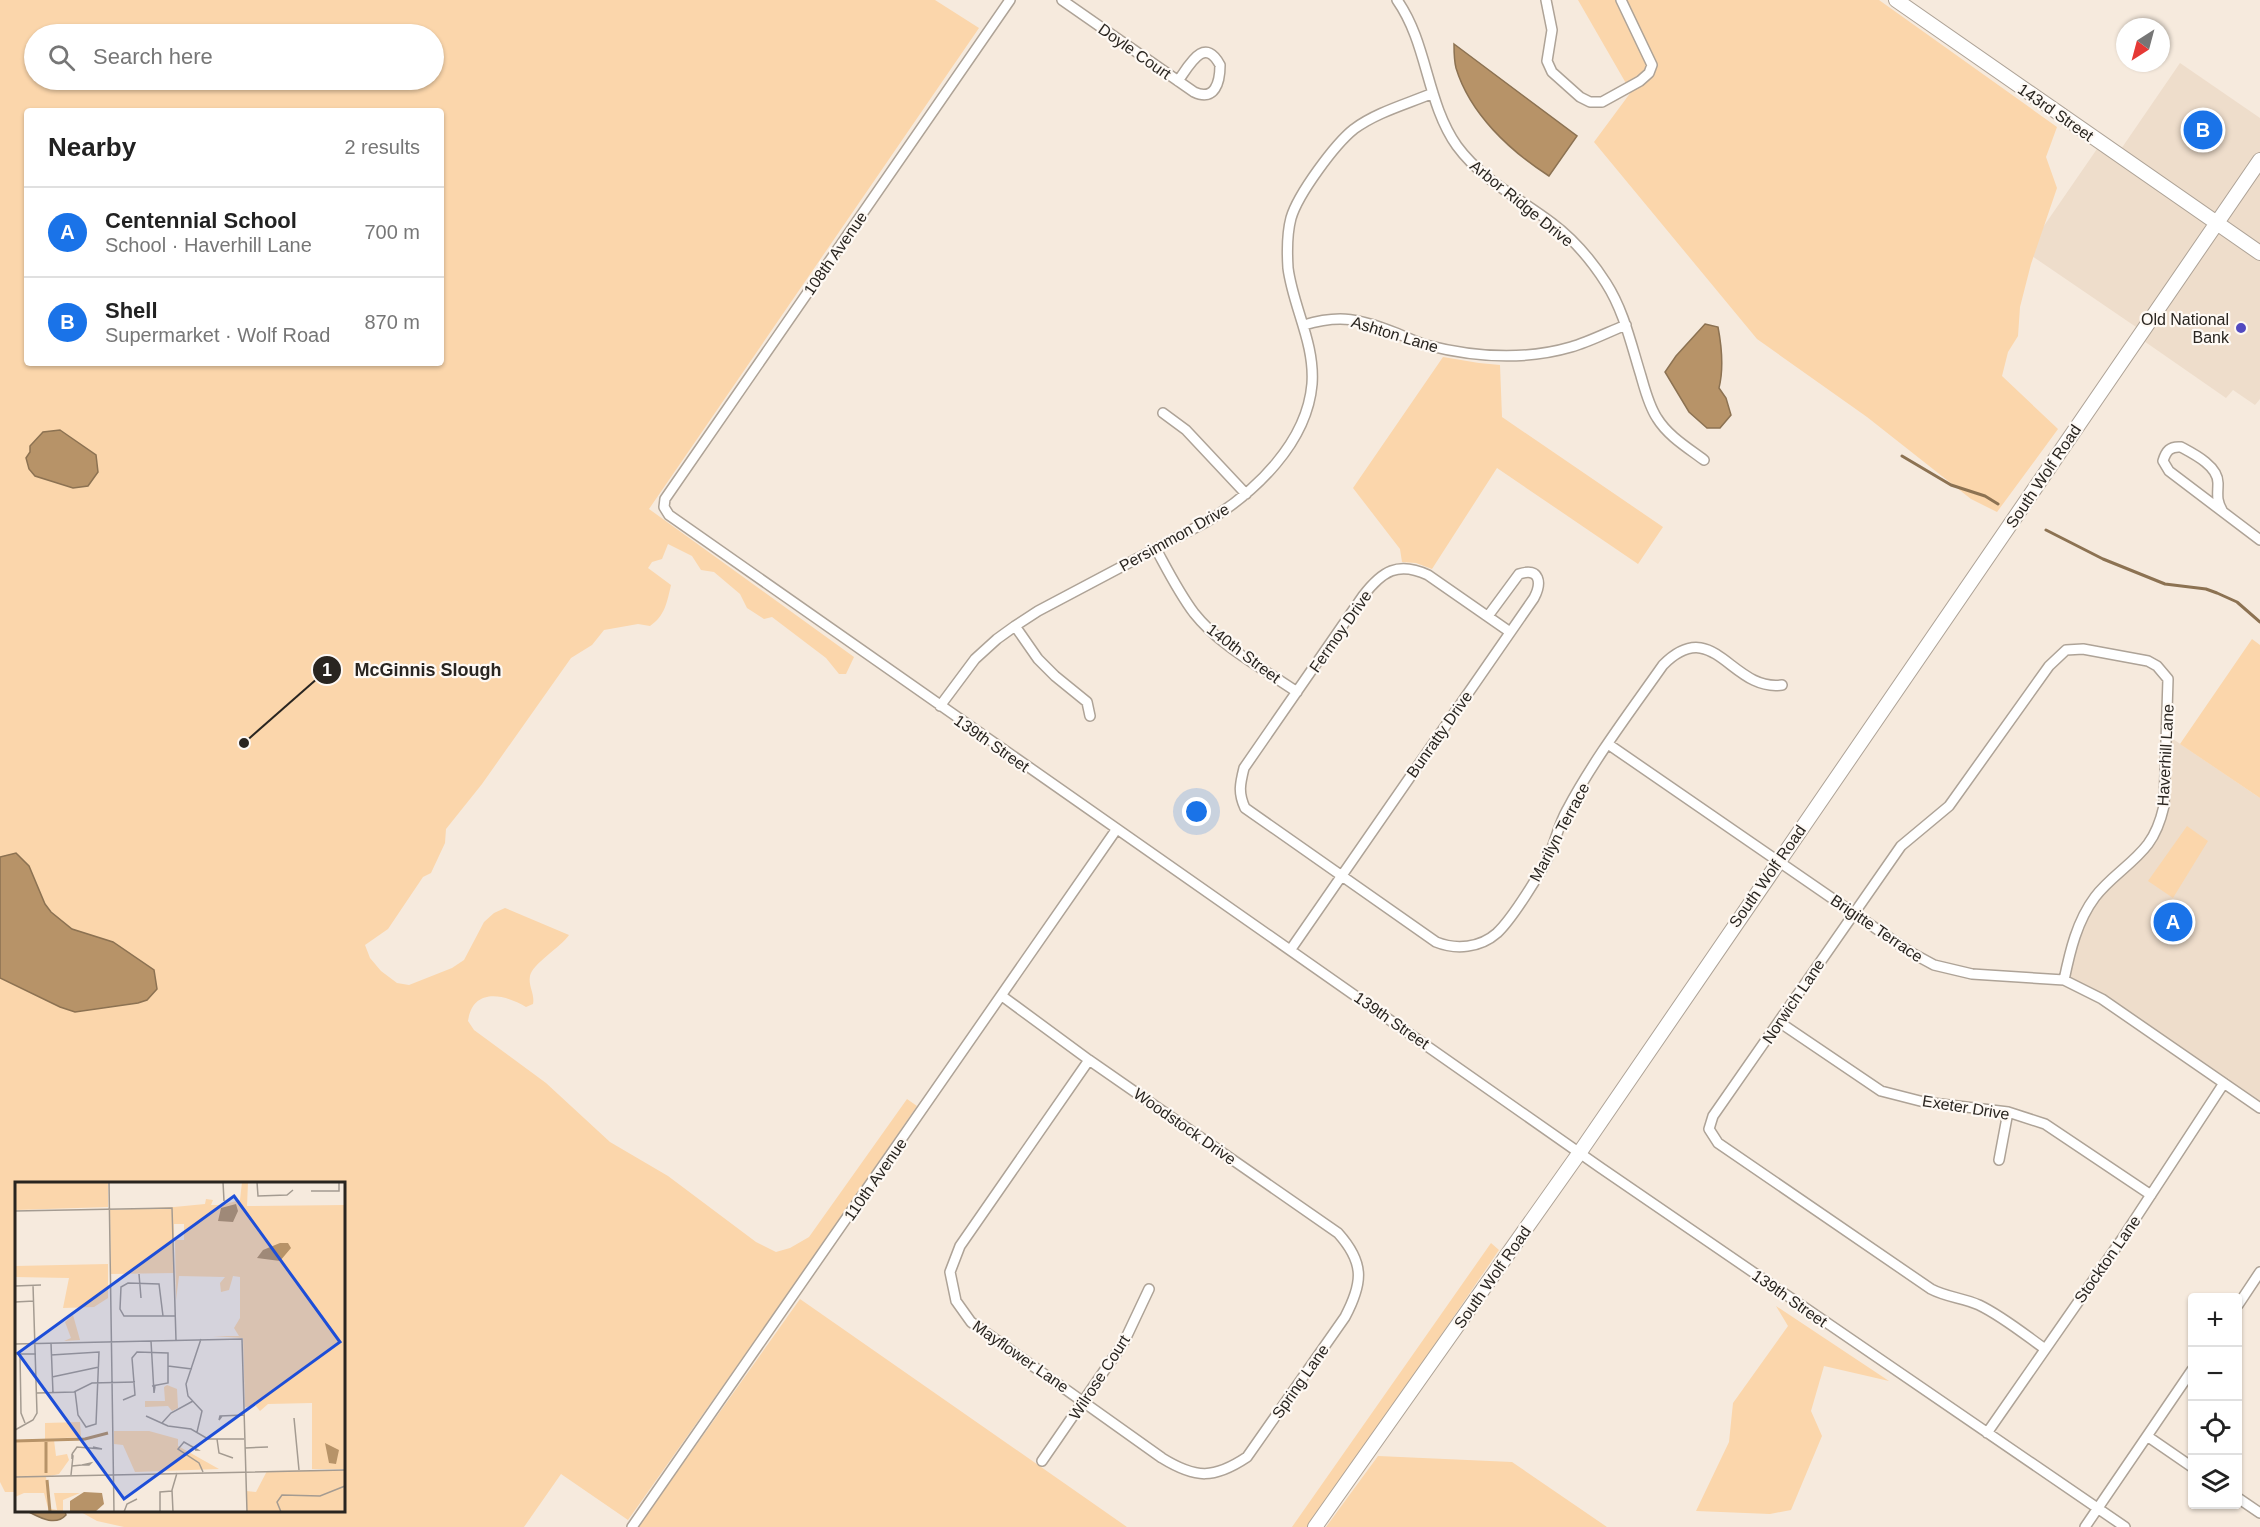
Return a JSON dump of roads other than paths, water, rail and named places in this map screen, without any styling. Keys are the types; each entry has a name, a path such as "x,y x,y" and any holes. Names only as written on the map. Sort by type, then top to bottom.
{"main road":[{"name":"143rd Street","path":"1896,0 2260,253"},
{"name":"South Wolf Road","path":"1315,1527 1580,1152 2260,160"}],"street":[{"name":"108th Avenue","path":"664,507 665,499 1010,0"},
{"name":"Doyle Court","path":"1062,0 1178,81 1194,92 1207,96 1215,87 1220,76 1220,65 1212,54 1199,53 1178,81"},
{"name":"Arbor Ridge Drive","path":"1397,0 1416,33 1433,93 1447,129 1467,158 1499,187 1552,223 1572,241 1603,277 1626,325 1645,392 1657,418 1672,435 1704,460"},
{"path":"1546,0 1552,30 1547,61 1552,72 1580,97 1590,102 1602,102 1640,81 1649,73 1652,65 1621,0"},
{"name":"Persimmon Drive","path":"940,706 975,659 1015,626 1038,611 1208,521 1246,494 1264,476 1300,426 1309,404 1312,384 1312,360 1288,268 1291,217 1304,191 1334,150 1354,130 1376,116 1433,93"},
{"name":"Ashton Lane","path":"1304,325 1322,319 1341,317 1363,321 1432,346 1482,356 1513,356 1571,347 1626,325"},
{"path":"1163,413 1186,430 1246,494"},
{"path":"2222,510 2217,501 2218,480 2211,467 2181,447 2171,447 2163,461 2169,471 2260,540"},
{"name":"139th Street","path":"664,507 676,521 1116,830 2125,1527"},
{"name":"140th Street","path":"1156,549 1177,589 1195,615 1219,638 1297,692"},
{"name":"Fermoy Drive","path":"1341,876 1245,808 1239,795 1244,768 1375,581 1399,568 1414,568 1428,574 1510,632"},
{"name":"Bunratty Drive","path":"1291,949 1510,632 1539,588 1540,580 1535,574 1527,571 1519,574 1488,616"},
{"path":"1015,626 1038,659 1087,702 1090,716"},
{"name":"Marilyn Terrace","path":"1341,876 1436,942 1462,947 1490,938 1503,926 1539,874 1566,812 1608,744 1673,654 1686,647 1709,650 1757,682 1770,687 1782,685"},
{"name":"Norwich Lane","path":"2045,1349 1988,1310 1931,1289 1718,1143 1709,1129 1713,1116 1901,846 1949,806 2049,666 2066,650 2083,649 2148,661 2157,666 2168,679"},
{"name":"Haverhill Lane","path":"2064,980 2078,927 2095,897 2148,845 2159,826 2164,806 2168,679"},
{"name":"Brigitte Terrace","path":"1608,744 1910,952 1934,965 1972,974 2064,980 2102,999 2260,1108"},
{"name":"110th Avenue","path":"632,1527 1116,830"},
{"name":"Woodstock Drive","path":"1002,996 1089,1060 1338,1233 1353,1249 1357,1265"},
{"name":"Exeter Drive","path":"1779,1022 1881,1091 1924,1102 2008,1112 2028,1118 2053,1128 2151,1195"},
{"name":"Mayflower Lane","path":"1089,1060 960,1246 950,1272 956,1301 971,1322 1178,1468 1194,1474 1211,1474"},
{"name":"Stockton Lane","path":"1987,1433 2151,1195 2224,1083"},
{"path":"1999,1160 2008,1112"},
{"name":"Spring Lane","path":"1211,1474 1229,1469 1247,1457 1339,1327 1355,1299 1358,1283 1357,1265"},
{"path":"2242,1299 2260,1272"},
{"name":"Wilrose Court","path":"1042,1461 1124,1342 1149,1289"},
{"path":"2085,1527 2188,1377"},
{"path":"2147,1436 2188,1464"},
{"path":"2242,1500 2259,1511"}],"waterway":[{"path":"1902,456 1951,485 1985,496 1998,504"},
{"path":"2046,530 2103,559 2165,584 2206,589 2217,593 2237,602 2260,622"}],"place":[{"name":"Shell","path":"2203,130"},
{"name":"Old National Bank","path":"2241,328"},
{"name":"McGinnis Slough","path":"244,743"},
{"name":"Centennial School","path":"2173,922"}]}
